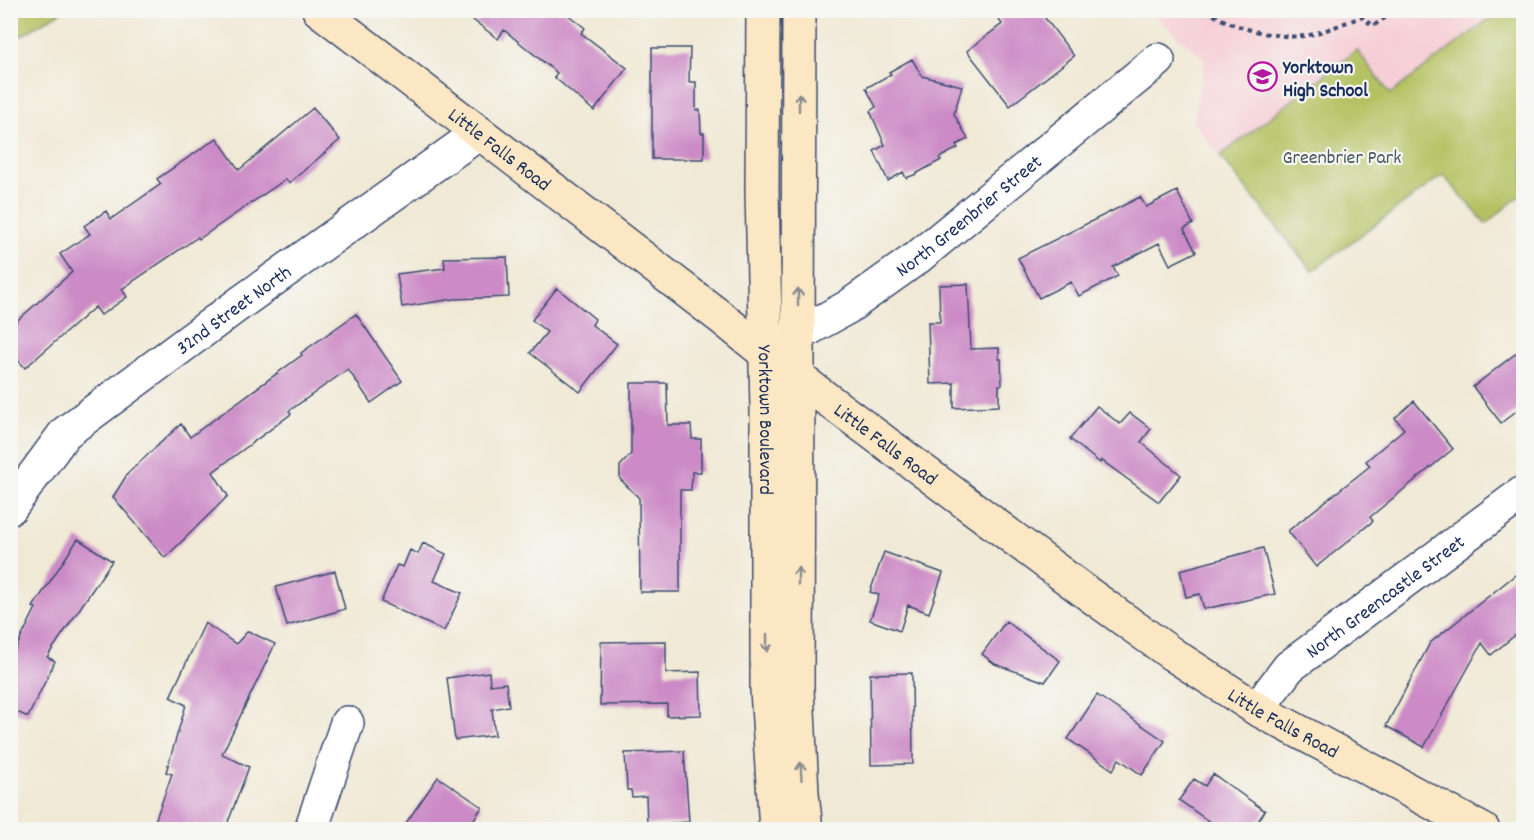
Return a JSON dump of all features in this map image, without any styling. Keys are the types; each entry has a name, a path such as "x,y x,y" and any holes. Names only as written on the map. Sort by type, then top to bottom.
{"street":[{"name":"Little Falls Road","path":"319,10 723,319 765,354 1172,654 1257,709 1484,830"},
{"name":"Yorktown Boulevard","path":"763,10 762,191 767,409 767,690 776,830"},
{"name":"Yorktown Boulevard","path":"799,10 797,689 806,830"},
{"name":"North Greenbrier Street","path":"765,354 848,307 918,257 1158,60"},
{"name":"32nd Street North","path":"10,508 65,433 243,301 478,133"},
{"name":"North Greencastle Street","path":"1257,709 1289,667 1524,492"},
{"path":"311,830 347,723"}],"path":[{"path":"1206,10 1218,20 1266,34 1304,36 1362,17 1373,26 1397,10"}],"shaded area":[{"name":"Yorktown High School","path":"1150,11 1500,11 1390,94 1356,50 1220,156 1193,121 1205,60"}],"green space":[{"path":"11,10 62,10 62,11 11,42"},
{"name":"Greenbrier Park","path":"1500,11 1523,11 1523,193 1486,224 1443,175 1312,271 1220,156 1357,50 1390,94"}],"building":[{"path":"460,10 562,10 585,28 581,33 627,68 594,111 554,77 557,73 504,30 498,39"},
{"path":"992,10 1039,10 1074,56 1010,106 967,51 1002,24"},
{"path":"652,48 690,48 689,82 696,82 696,110 700,110 701,133 704,133 704,159 652,159"},
{"path":"912,59 922,76 962,86 954,114 968,139 956,145 958,148 939,158 941,160 914,175 906,178 903,172 888,181 874,151 885,145 870,111 876,107 866,88"},
{"path":"313,108 340,140 289,183 286,179 122,289 127,297 101,315 95,307 25,368 10,351 10,327 72,272 60,254 90,234 84,226 106,211 111,219 161,184 157,179 217,138 239,170"},
{"path":"1177,191 1193,224 1184,229 1196,252 1170,265 1159,243 1113,267 1118,276 1079,296 1071,282 1039,298 1018,258 1140,197 1146,207"},
{"path":"507,257 509,297 454,299 402,307 397,274 445,268 444,258"},
{"path":"968,284 971,349 999,348 1002,385 999,385 999,406 954,408 954,383 930,384 928,322 940,322 939,285"},
{"path":"557,288 595,319 592,325 617,344 580,392 530,353 547,332 532,320"},
{"path":"356,314 402,381 371,403 348,369 289,411 291,414 213,472 228,496 165,558 113,497 128,473 181,424 190,437"},
{"path":"1524,347 1524,405 1501,423 1473,387"},
{"path":"631,383 667,383 668,425 691,425 692,439 701,439 701,472 692,472 691,490 680,490 680,592 640,592 639,498 620,479 620,466 631,454"},
{"path":"1414,401 1453,449 1370,517 1373,521 1316,567 1288,531 1370,466 1366,461 1404,429 1395,418"},
{"path":"1097,406 1120,424 1130,413 1151,429 1141,442 1181,475 1159,502 1101,460 1100,463 1070,439"},
{"path":"78,539 112,561 47,657 55,661 28,717 10,709 10,660 36,608 33,607"},
{"path":"423,543 446,554 434,581 462,593 444,631 381,602 397,565 403,567 410,550 418,554"},
{"path":"1263,548 1275,594 1204,609 1200,594 1186,597 1180,570"},
{"path":"884,552 943,573 929,613 908,605 900,631 870,620 879,595 870,592"},
{"path":"1524,568 1524,628 1491,655 1482,643 1424,747 1386,726 1430,643"},
{"path":"335,571 345,609 287,626 276,587"},
{"path":"1006,621 1060,661 1045,682 995,664 982,654"},
{"path":"205,623 236,644 248,631 275,644 222,754 249,767 225,830 169,830 154,824 172,774 166,772 186,705 170,697"},
{"path":"666,641 666,673 700,672 701,715 667,716 667,704 600,705 601,642"},
{"path":"489,672 490,685 506,683 509,706 492,709 495,735 455,740 447,678"},
{"path":"912,673 913,764 871,765 870,674"},
{"path":"1097,695 1165,741 1142,775 1119,759 1113,770 1068,739"},
{"path":"684,751 689,822 647,825 646,796 632,797 631,790 627,790 625,753"},
{"path":"1213,774 1265,811 1252,830 1221,830 1179,800 1194,779 1205,786"},
{"path":"438,777 482,807 467,830 401,830"}],"place":[{"name":"Yorktown High School","path":"1262,77"}]}
